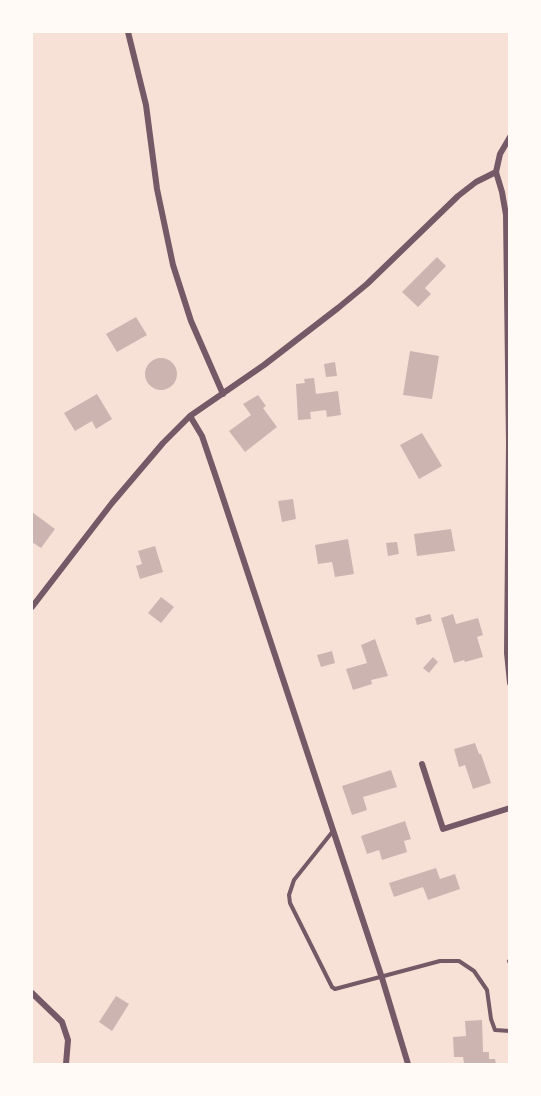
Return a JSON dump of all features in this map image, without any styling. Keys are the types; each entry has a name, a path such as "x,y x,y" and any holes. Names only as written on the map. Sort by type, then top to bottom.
{"street":[{"path":"128,32 146,105 157,189 173,265 191,321 223,394"},
{"path":"510,137 500,154 496,171 506,215 509,442 507,653 510,683"},
{"path":"32,607 140,468 190,416 338,308 395,258 458,196 476,182 496,171"},
{"path":"190,416 202,436 382,978 408,1065"},
{"path":"422,764 443,829 510,808"},
{"path":"32,993 62,1022 68,1040 66,1065"}],"lane":[{"path":"333,831 294,880 289,895 290,903 332,987 335,989 382,978 440,961 459,961 474,971 487,990 495,1030 510,1031"}],"building":[{"path":"437,257 446,266 425,288 431,294 418,307 402,292"},
{"path":"136,317 147,335 117,352 106,334"},
{"path":"410,351 439,356 432,399 403,395"},
{"path":"161,358 172,363 177,374 172,385 161,390 150,385 145,374 150,363"},
{"path":"335,362 337,376 326,377 324,364"},
{"path":"314,378 316,394 338,391 341,415 327,417 326,410 310,412 311,419 298,420 296,384 305,383 304,379"},
{"path":"97,394 112,419 96,429 92,421 75,431 64,413"},
{"path":"258,395 266,406 263,408 277,427 245,452 229,431 251,415 243,404"},
{"path":"422,433 442,466 419,479 400,445"},
{"path":"293,499 296,519 282,522 278,501"},
{"path":"32,512 55,529 41,548 32,542"},
{"path":"451,529 455,551 417,556 414,534"},
{"path":"348,539 354,574 335,577 332,562 318,564 315,545"},
{"path":"397,542 399,554 388,556 386,543"},
{"path":"155,546 163,572 140,579 136,566 142,564 138,551"},
{"path":"161,597 174,607 161,623 148,613"},
{"path":"430,614 432,621 417,625 415,618"},
{"path":"453,614 456,624 478,618 483,635 477,637 483,657 454,663 441,618"},
{"path":"375,639 388,676 371,680 372,684 353,690 346,669 367,663 361,645"},
{"path":"332,651 335,663 321,667 317,655"},
{"path":"433,657 438,662 429,673 423,668"},
{"path":"475,743 491,783 473,789 465,765 459,767 454,749"},
{"path":"391,770 397,787 363,797 367,810 352,815 342,786"},
{"path":"405,821 411,839 404,841 407,852 382,860 379,850 367,854 361,836"},
{"path":"436,868 440,879 455,874 460,889 428,900 423,887 394,897 389,883"},
{"path":"116,996 129,1004 112,1031 99,1022"},
{"path":"482,1020 483,1052 489,1052 489,1059 495,1059 496,1064 464,1063 463,1057 454,1057 453,1037 466,1036 465,1021"}]}
